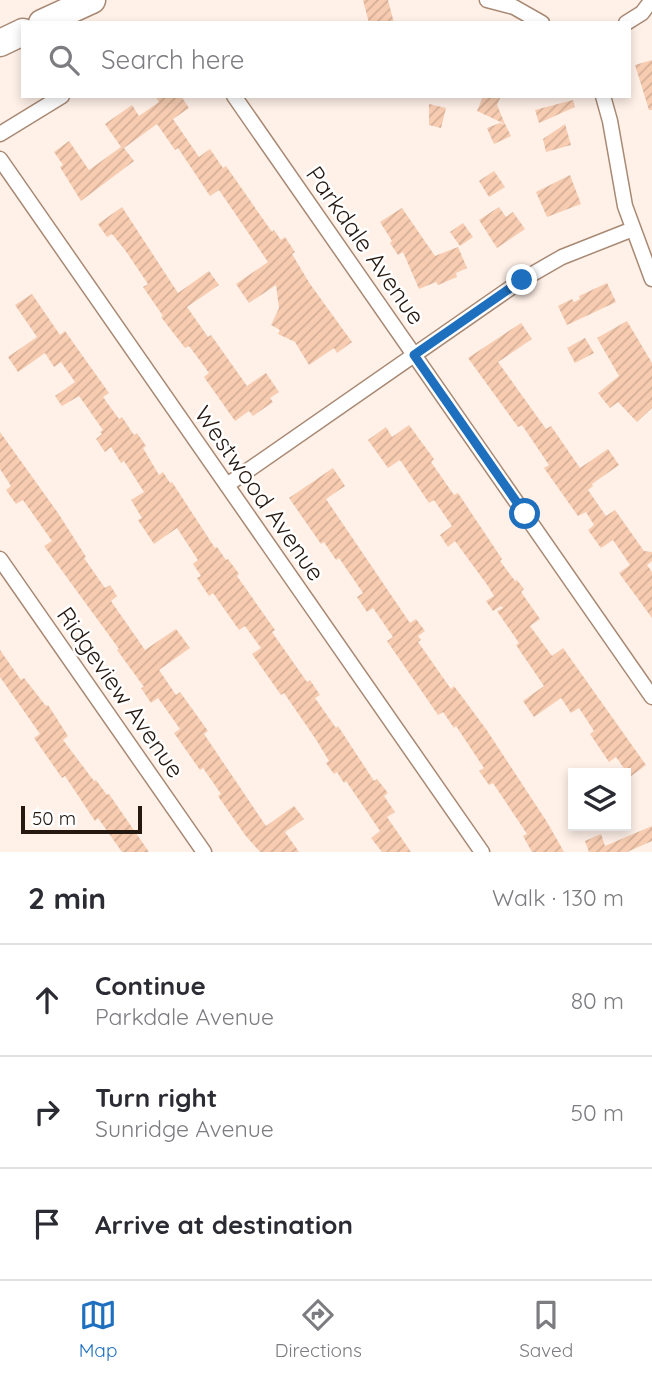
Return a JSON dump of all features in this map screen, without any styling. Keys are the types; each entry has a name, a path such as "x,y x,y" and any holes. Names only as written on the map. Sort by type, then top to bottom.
{"highway":[{"path":"47,21 92,0"},
{"path":"0,43 21,33"}],"street":[{"path":"487,0 514,7 538,21"},
{"path":"629,21 642,13 648,5"},
{"path":"0,134 59,98"},
{"name":"Parkdale Avenue","path":"235,98 652,697"},
{"path":"604,98 625,206 652,279"},
{"name":"Westwood Avenue","path":"0,159 482,852"},
{"path":"227,485 522,280 562,257 633,229"},
{"name":"Ridgeview Avenue","path":"0,559 204,852"}],"building":[{"path":"363,0 388,0 393,21 368,21"},
{"path":"652,60 652,110 649,110 635,65"},
{"path":"156,98 182,98 189,108 173,119 199,157 210,149 223,168 226,166 272,232 274,230 281,240 285,237 310,284 352,342 337,353 334,348 309,365 295,342 278,334 280,330 271,325 279,308 276,285 249,303 236,284 268,262 219,190 210,196 178,148 175,150 157,124 124,148 134,161 81,201 54,152 69,141 89,170 121,147 105,124 132,105 139,116 159,102"},
{"path":"482,98 500,98 497,105 505,124 477,111"},
{"path":"573,100 575,107 539,123 535,110"},
{"path":"429,104 446,108 441,128 429,125"},
{"path":"505,124 511,136 494,144 487,128"},
{"path":"565,124 571,145 546,152 543,139"},
{"path":"494,171 505,187 489,197 479,181"},
{"path":"570,175 581,204 547,217 536,192"},
{"path":"122,207 178,293 209,271 219,285 187,307 208,337 211,335 247,386 266,373 279,392 270,398 273,402 253,416 249,411 235,421 204,377 209,373 189,346 185,348 161,317 163,316 143,287 148,284 125,250 112,234 107,237 98,224"},
{"path":"499,207 506,217 513,212 525,229 497,248 479,220"},
{"path":"402,208 435,256 458,247 467,268 456,273 457,277 419,289 403,252 398,255 380,222"},
{"path":"463,223 473,237 460,246 450,232"},
{"path":"607,283 616,302 567,325 558,306 572,299 574,302 580,299 579,296"},
{"path":"32,294 60,335 65,331 109,393 103,397 134,435 137,433 159,475 163,472 170,483 172,482 215,548 217,547 239,574 237,576 275,630 272,632 307,682 310,680 320,695 315,698 336,728 338,726 374,781 377,779 388,793 384,796 395,812 387,817 411,852 382,852 371,838 380,831 346,781 344,783 337,772 334,774 326,763 329,761 317,741 284,693 281,695 252,654 261,648 245,626 239,630 213,593 209,596 197,578 201,576 193,564 198,560 177,528 154,544 138,520 142,518 131,500 144,492 124,461 121,463 111,447 105,452 96,439 103,430 79,396 62,406 55,396 75,382 61,362 54,367 45,353 18,372 8,357 37,337 15,305"},
{"path":"627,321 652,363 652,408 637,422 618,402 610,408 598,393 619,376 597,338"},
{"path":"521,323 532,339 498,362 546,429 551,426 580,468 608,449 619,465 592,484 588,490 606,516 615,510 644,551 652,552 652,561 647,565 652,572 652,618 619,573 630,565 613,540 601,548 588,530 594,525 586,512 578,516 544,468 549,465 522,425 518,427 468,358"},
{"path":"585,338 594,353 575,363 567,348"},
{"path":"409,425 434,459 431,462 454,495 458,493 502,559 500,561 524,589 521,592 540,619 530,626 552,656 563,648 646,765 631,776 631,768 624,768 616,757 609,762 590,734 594,731 579,708 571,713 561,698 534,717 523,701 544,686 497,611 503,608 501,606 493,611 486,601 494,596 488,586 455,541 448,547 440,535 452,526 434,500 429,503 400,460 388,468 368,440 386,427 392,437"},
{"path":"0,432 58,513 105,588 110,585 117,596 111,601 145,650 176,629 190,648 159,670 176,695 180,692 208,731 204,734 266,826 294,806 304,819 285,832 299,852 260,852 218,796 221,794 203,768 200,770 174,733 180,729 158,698 151,703 141,688 144,687 117,650 119,649 44,546 52,541 23,500 16,504 6,490 11,486 0,469"},
{"path":"333,468 345,486 326,499 410,623 416,619 425,631 418,636 421,640 418,642 451,689 454,686 486,729 564,852 532,852 523,836 527,834 493,783 489,785 479,771 484,768 456,726 454,728 443,712 438,715 387,641 393,637 373,608 367,612 357,597 363,593 339,558 336,560 324,542 321,544 289,498"},
{"path":"0,650 21,680 24,678 46,706 48,705 68,736 63,740 94,781 109,794 149,852 122,852 98,818 95,821 65,776 62,778 34,738 40,734 0,677"},
{"path":"652,826 652,841 627,852 589,852 585,841 601,834 605,846"}],"route":[{"path":"522,280 414,355 525,514"}]}
